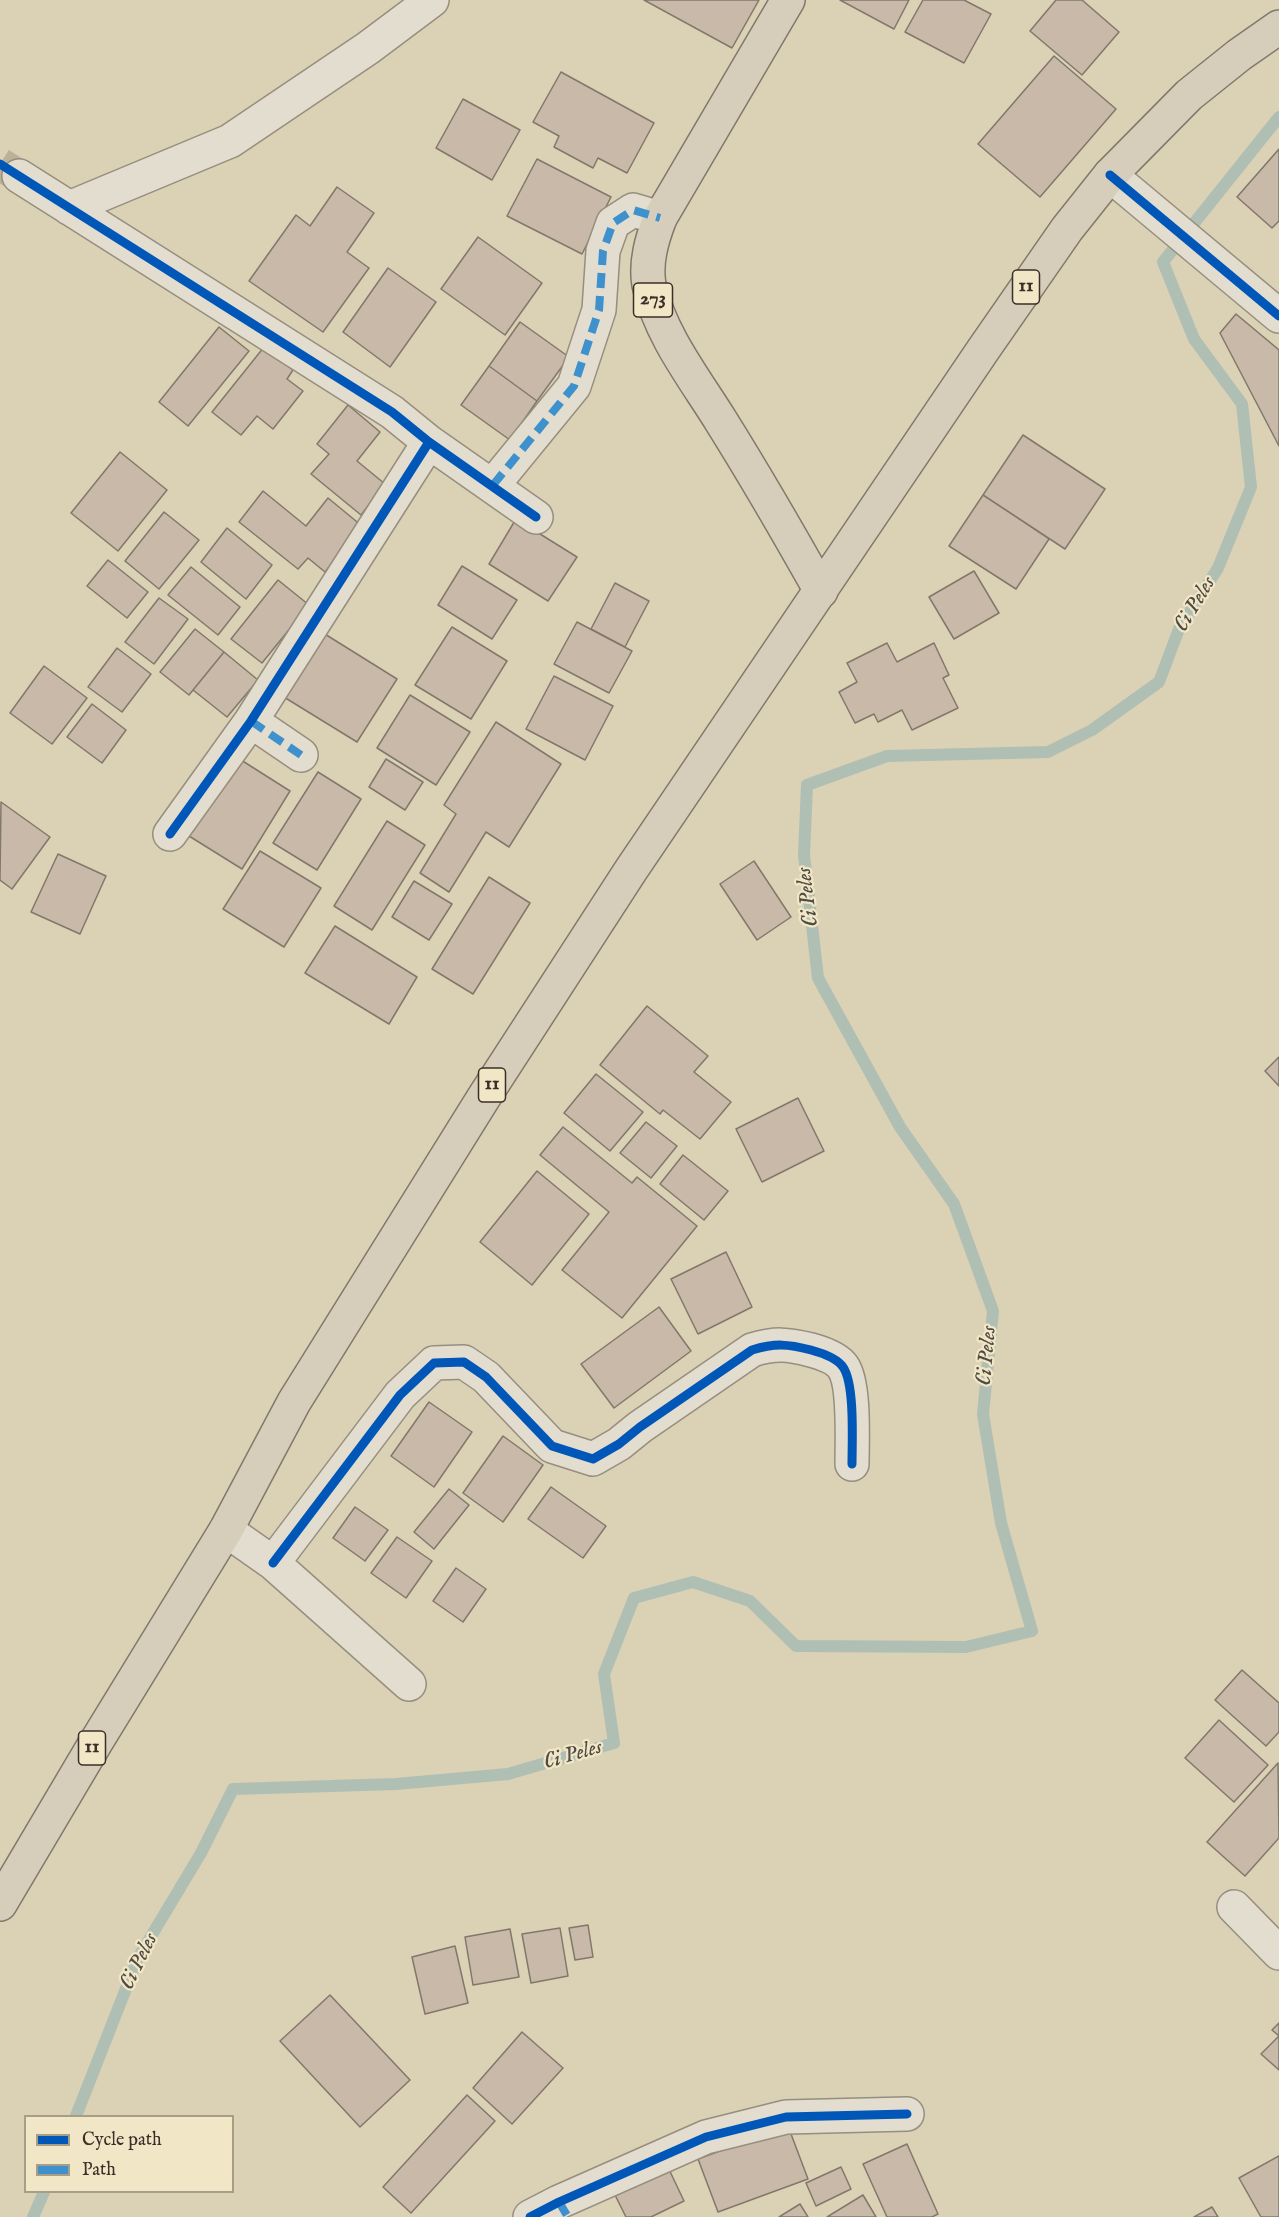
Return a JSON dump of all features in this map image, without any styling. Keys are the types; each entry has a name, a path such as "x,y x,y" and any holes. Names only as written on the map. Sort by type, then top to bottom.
{"main road":[{"name":"273","path":"788,0 660,218 651,241 649,282 655,308 676,348 759,483 821,591"},
{"name":"11","path":"0,1904 226,1530 294,1402 484,1097 631,870 1024,290 1067,229 1110,175 1189,95 1279,27"}],"street":[{"path":"69,208 230,141 368,48 432,0"},
{"path":"1110,175 1279,316"},
{"path":"20,176 392,412 429,442 536,517"},
{"path":"493,485 574,386 599,310 603,251 613,223 633,210 660,218"},
{"path":"170,834 251,721 429,442"},
{"path":"251,721 301,755"},
{"path":"273,1563 400,1395 434,1363 464,1362 486,1377 552,1446 593,1459 620,1444 640,1427 752,1350 773,1344 794,1345 823,1353 843,1366 850,1384 852,1464"},
{"path":"226,1530 273,1563 409,1684"},
{"path":"1234,1907 1279,1953"},
{"path":"530,2217 563,2209 706,2137 786,2117 907,2114"}],"building":[{"path":"644,0 759,0 732,48"},
{"path":"840,0 909,0 894,29"},
{"path":"923,0 964,0 991,14 964,63 905,32"},
{"path":"1056,0 1082,0 1119,32 1082,75 1030,31"},
{"path":"1054,56 1116,109 1040,197 978,144"},
{"path":"561,72 654,123 627,173 598,158 593,168 554,147 559,136 533,122"},
{"path":"463,99 520,130 492,180 436,148"},
{"path":"1279,149 1279,221 1272,228 1237,197"},
{"path":"537,159 611,197 582,254 507,216"},
{"path":"337,187 374,213 347,252 369,268 323,332 249,281 296,215 310,226"},
{"path":"478,237 542,283 505,335 441,289"},
{"path":"388,268 436,302 390,367 343,332"},
{"path":"1236,314 1279,350 1279,446 1220,333"},
{"path":"520,322 569,357 537,401 489,366"},
{"path":"219,327 249,351 188,426 159,402"},
{"path":"264,347 293,370 287,379 303,391 273,429 257,416 241,435 212,412"},
{"path":"489,366 537,401 510,440 461,405"},
{"path":"348,405 380,432 357,461 385,484 361,515 311,474 329,454 317,444"},
{"path":"1023,435 1105,489 1065,549 983,495"},
{"path":"120,452 167,490 118,551 71,513"},
{"path":"263,491 306,526 328,498 362,526 325,572 308,558 298,569 239,522"},
{"path":"983,495 1049,539 1016,589 949,546"},
{"path":"164,512 199,540 159,589 125,561"},
{"path":"516,519 577,557 548,601 489,564"},
{"path":"227,528 272,565 246,599 201,562"},
{"path":"108,560 148,592 127,618 87,586"},
{"path":"462,566 517,600 492,639 438,605"},
{"path":"191,567 240,607 218,635 168,595"},
{"path":"974,571 999,613 954,639 929,597"},
{"path":"278,580 309,605 262,663 231,639"},
{"path":"615,583 649,601 625,647 591,629"},
{"path":"159,598 188,619 154,664 125,642"},
{"path":"577,622 632,651 609,693 554,664"},
{"path":"452,627 507,661 471,719 415,685"},
{"path":"195,629 224,652 189,695 160,672"},
{"path":"320,631 397,679 357,742 279,694"},
{"path":"887,643 897,662 934,643 949,675 943,678 958,708 912,730 902,710 878,722 874,714 855,723 839,692 857,682 847,663"},
{"path":"117,648 151,674 122,712 88,687"},
{"path":"224,652 258,680 227,717 193,690"},
{"path":"44,666 87,698 52,744 10,713"},
{"path":"554,676 613,706 585,760 526,729"},
{"path":"410,695 470,732 436,785 377,748"},
{"path":"92,704 126,730 102,763 67,737"},
{"path":"496,722 561,764 509,847 486,832 449,892 420,873 456,814 444,805"},
{"path":"230,753 290,791 242,869 181,831"},
{"path":"386,759 423,782 405,810 369,787"},
{"path":"318,772 361,799 317,870 273,843"},
{"path":"1,802 50,837 12,889 0,880"},
{"path":"387,821 425,845 372,930 334,906"},
{"path":"260,851 321,888 284,947 223,909"},
{"path":"58,854 106,876 80,934 31,912"},
{"path":"754,861 791,917 757,940 720,884"},
{"path":"489,877 530,903 473,994 432,969"},
{"path":"414,881 452,904 429,940 392,917"},
{"path":"335,926 417,977 389,1024 305,973"},
{"path":"647,1006 708,1056 694,1072 731,1102 700,1139 663,1110 660,1114 600,1065"},
{"path":"1279,1057 1279,1086 1265,1071"},
{"path":"596,1074 643,1112 610,1151 564,1113"},
{"path":"798,1098 824,1151 762,1182 736,1129"},
{"path":"646,1122 677,1146 651,1178 620,1153"},
{"path":"563,1127 632,1183 637,1177 697,1226 622,1318 562,1270 609,1212 540,1155"},
{"path":"683,1155 728,1191 704,1220 660,1184"},
{"path":"537,1171 589,1214 532,1285 480,1242"},
{"path":"726,1252 752,1307 698,1334 671,1279"},
{"path":"659,1307 691,1351 614,1408 581,1364"},
{"path":"429,1402 472,1432 434,1487 391,1456"},
{"path":"503,1436 543,1465 503,1522 463,1493"},
{"path":"551,1487 606,1526 583,1558 528,1519"},
{"path":"449,1489 469,1505 434,1549 414,1532"},
{"path":"355,1507 388,1530 365,1561 333,1538"},
{"path":"397,1537 432,1561 406,1598 371,1573"},
{"path":"456,1568 486,1589 463,1622 433,1601"},
{"path":"1242,1670 1279,1703 1279,1732 1266,1746 1215,1700"},
{"path":"1219,1720 1268,1765 1234,1802 1185,1758"},
{"path":"1278,1763 1279,1838 1245,1876 1207,1842"},
{"path":"588,1925 593,1957 575,1960 569,1928"},
{"path":"560,1928 568,1976 531,1983 522,1934"},
{"path":"510,1929 519,1977 473,1985 465,1937"},
{"path":"455,1946 468,2003 425,2014 412,1957"},
{"path":"330,1995 410,2080 360,2127 280,2041"},
{"path":"1279,2023 1279,2036 1272,2030"},
{"path":"522,2032 563,2068 512,2124 473,2088"},
{"path":"1279,2036 1279,2070 1261,2054"},
{"path":"467,2095 495,2121 411,2213 383,2187"},
{"path":"788,2126 808,2179 718,2212 698,2159"},
{"path":"907,2144 938,2214 932,2217 887,2217 863,2164"},
{"path":"1279,2156 1279,2217 1261,2217 1239,2178"},
{"path":"666,2163 684,2201 651,2217 626,2217 612,2189"},
{"path":"841,2167 851,2189 816,2206 806,2183"},
{"path":"863,2195 876,2217 827,2217"},
{"path":"800,2204 808,2217 779,2217"},
{"path":"1212,2207 1218,2217 1194,2217"}],"waterway":[{"name":"Ci Peles","path":"76,2115 138,1958 201,1853 233,1789 396,1784 508,1774 614,1743 604,1674 634,1598 693,1582 750,1601 796,1646 966,1647 1032,1631 1001,1523 983,1414 993,1311 954,1204 900,1127 818,978 804,855 807,785 887,756 1048,752 1092,730 1159,682 1179,629 1218,568 1251,487 1242,404 1194,339 1163,262 1279,117"},
{"name":"Ci Peles","path":"33,2217 44,2193"}],"tunnel":[{"path":"0,164 19,176"}],"marked path":[{"path":"493,485 574,386 599,310 603,251 613,223 633,210 660,218"},
{"path":"251,721 301,755"},
{"path":"559,2202 568,2217"}],"cycle path":[{"path":"0,164 392,412 429,442 536,517"},
{"path":"1110,175 1279,316"},
{"path":"170,834 251,721 429,442"},
{"path":"273,1563 400,1395 434,1363 464,1362 486,1377 552,1446 593,1459 619,1444 752,1350 775,1345 803,1348 833,1358 843,1367 847,1375 852,1414 852,1464"},
{"path":"530,2217 706,2137 786,2117 907,2114"}]}
